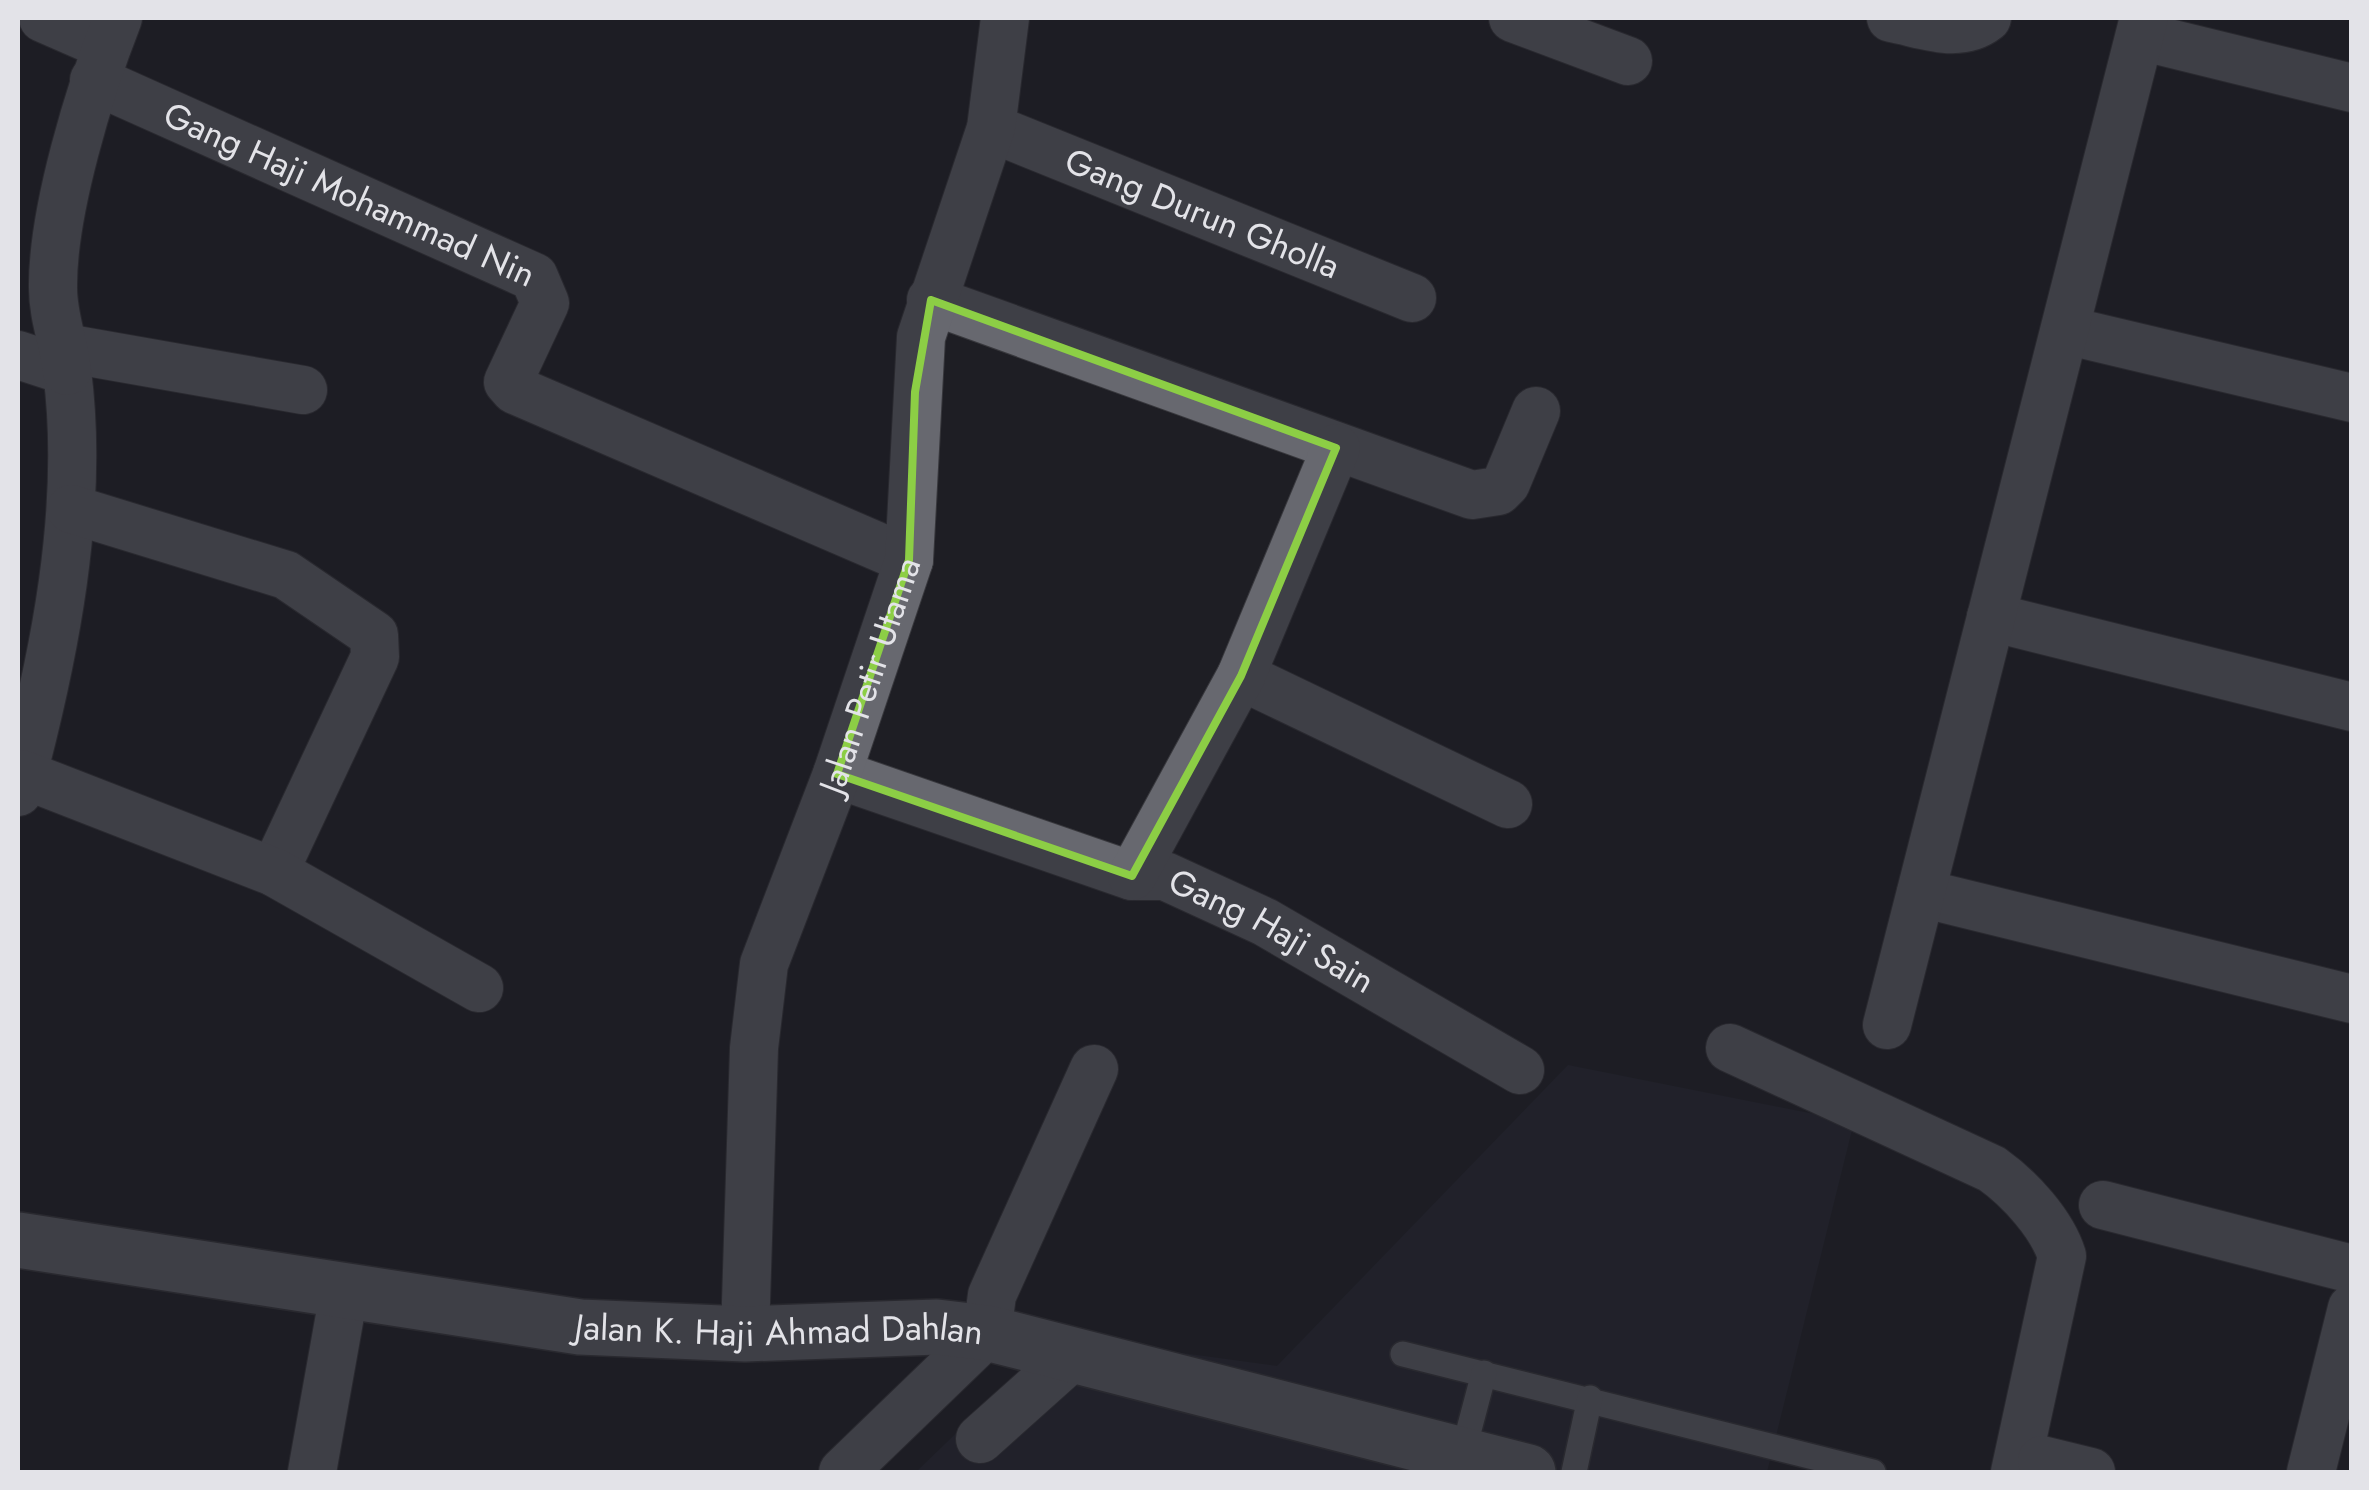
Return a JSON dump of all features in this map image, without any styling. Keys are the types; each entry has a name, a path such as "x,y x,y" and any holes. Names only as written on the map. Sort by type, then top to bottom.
{"main road":[{"name":"Jalan K. Haji Ahmad Dahlan","path":"18,1240 344,1294 580,1327 745,1334 890,1327 1026,1342 1560,1469"}],"street":[{"path":"42,18 106,48 55,250 55,327 66,360 76,436 59,594 20,783 274,872 479,988"},
{"path":"1513,18 1628,61"},
{"path":"1891,18 1952,30 1973,29 1987,18"},
{"name":"Jalan Petir Utama","path":"745,1334 756,1004 764,964 837,774 909,560 918,462 915,392 921,337 990,128 1001,19"},
{"path":"1887,1025 2142,27 2352,88"},
{"name":"Gang Haji Mohammad Nin","path":"106,48 534,277 545,302 508,382 514,390 909,560"},
{"name":"Gang Durun Gholla","path":"990,128 1412,298"},
{"path":"931,300 1472,496 1486,496 1506,483 1536,411"},
{"path":"2065,330 2352,398"},
{"path":"18,356 303,390"},
{"path":"1132,876 1241,676 1336,448"},
{"path":"71,509 286,576 374,635 375,657 274,872"},
{"path":"1992,616 2352,708"},
{"path":"1241,676 1508,804"},
{"name":"Gang Haji Sain","path":"837,774 1132,876 1165,876 1265,922 1520,1070"},
{"path":"1921,893 2352,999"},
{"path":"1730,1048 1992,1170 2008,1181 2057,1239 2062,1256 2029,1466 2091,1472"},
{"path":"1026,1342 992,1295 1094,1069"},
{"path":"2103,1205 2352,1268"},
{"path":"312,1472 344,1294"},
{"path":"2311,1472 2352,1308"},
{"path":"980,1439 1026,1342"},
{"path":"843,1472 1026,1342"}],"lane":[{"path":"1403,1354 1484,1373 1588,1411 1873,1472"},
{"path":"1465,1446 1484,1373"},
{"path":"1560,1469 1588,1411"}],"highlighted area":[{"path":"931,300 1336,448 1241,676 1132,876 837,774 909,560 915,392"}],"shaded area":[{"path":"1568,1065 1854,1122 1767,1472 916,1472 1057,1336 1277,1366"}]}
